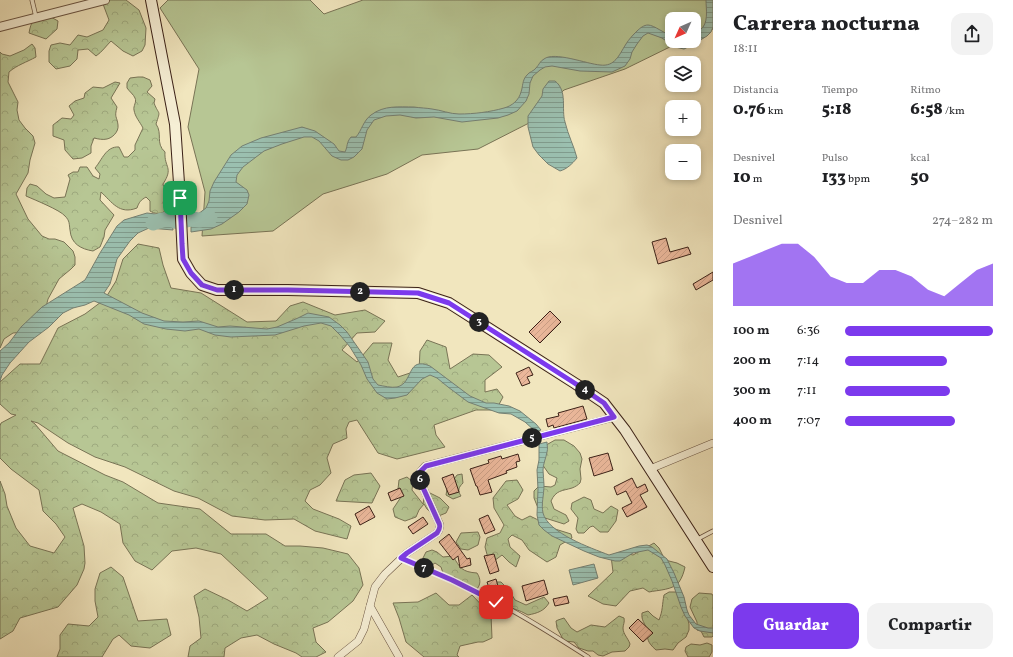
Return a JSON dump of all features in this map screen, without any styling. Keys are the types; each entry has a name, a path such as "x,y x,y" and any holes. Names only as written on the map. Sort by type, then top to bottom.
{"main road":[{"path":"151,0 175,124 183,259 191,273 202,285 217,290 418,293 449,303 604,403 650,469 713,567"}],"street":[{"path":"0,27 105,0"},
{"path":"338,657 358,641 364,629 375,587 385,574 407,553 440,530 440,525 420,481 420,472 426,466 614,417"},
{"path":"650,469 713,443"},
{"path":"370,606 399,657"}],"lane":[{"path":"32,0 36,18"},
{"path":"696,540 713,531"},
{"path":"401,558 452,580 496,602 552,634 588,657"}],"green space":[{"path":"104,0 126,0 139,10 146,28 145,45 142,51 133,56 123,51 111,41 96,56 88,49 78,50 77,59 70,66 56,69 49,62 49,51 51,45 60,43 70,45 78,35 87,37 103,30 109,20 103,4"},
{"path":"168,0 310,0 324,14 363,0 713,0 713,29 701,34 701,12 665,12 665,48 668,48 625,69 564,90 531,122 478,149 422,155 387,174 323,194 273,231 202,236 205,192 188,127 199,69 160,8"},
{"path":"42,12 58,21 57,29 46,39 29,33 33,21"},
{"path":"32,44 35,48 36,57 19,65 9,72 8,82 18,102 17,110 19,120 33,136 35,143 28,173 16,194 28,219 42,236 64,242 73,251 75,265 59,279 48,299 46,309 23,332 13,333 4,339 0,348 0,52 10,56 24,50"},
{"path":"143,77 150,80 152,86 147,92 155,99 154,103 159,113 156,124 159,131 160,145 165,152 168,171 163,184 167,193 164,212 154,213 150,211 150,201 146,197 140,201 137,208 131,210 121,209 112,203 101,192 100,200 114,215 105,230 100,247 93,251 89,250 77,245 72,239 69,221 65,216 53,208 26,196 27,188 30,184 37,186 46,194 54,198 65,197 70,179 68,175 73,172 78,172 80,167 87,167 93,176 99,179 100,174 95,168 108,151 115,147 119,147 124,157 128,157 135,150 135,145 143,128 136,117 134,96 127,88 127,83 130,78"},
{"path":"115,82 120,83 111,98 117,107 116,115 118,128 116,132 113,136 107,139 94,138 91,146 91,153 82,158 73,159 65,150 64,140 53,136 53,125 62,118 71,119 74,115 69,106 75,101 84,98 85,93 93,87 103,88"},
{"path":"138,244 159,248 171,288 201,293 247,322 276,321 290,306 303,302 335,315 365,310 385,321 375,332 357,333 342,350 357,362 373,343 392,343 388,360 398,377 419,370 420,351 427,340 446,347 450,369 473,354 489,355 502,367 485,380 485,392 497,389 503,397 496,410 476,410 434,425 436,435 445,447 397,459 378,453 357,420 349,422 346,429 347,438 333,444 327,458 331,473 320,485 310,490 305,501 313,509 339,519 351,526 347,539 315,531 294,519 265,520 232,516 198,498 174,491 125,467 95,457 68,443 38,423 31,421 58,451 105,475 123,482 158,503 200,509 231,534 266,534 285,546 323,548 348,554 359,568 363,585 353,601 328,622 313,628 316,642 326,652 316,657 302,657 257,635 241,638 225,648 224,657 188,657 190,646 201,638 199,617 194,596 205,589 247,611 268,598 221,554 196,548 172,551 152,570 135,561 123,543 120,524 101,512 82,504 73,508 84,546 85,563 77,585 58,607 20,618 13,631 0,639 0,481 5,494 7,506 16,528 30,546 54,553 65,537 56,524 43,511 39,490 11,469 0,458 1,423 16,415 11,414 0,404 0,382 20,364 40,364 58,328 85,314 105,299 116,281 123,259"},
{"path":"555,440 564,440 574,446 580,453 582,459 580,483 573,488 557,493 551,501 554,509 566,515 569,521 564,524 545,518 540,513 534,498 534,491 539,486 551,487 555,485 557,478 549,474 542,464 544,447"},
{"path":"371,473 380,486 372,503 336,501 345,480 354,475"},
{"path":"462,474 463,483 459,490 461,496 453,499 446,495 447,489 457,475"},
{"path":"407,477 413,482 412,490 423,504 424,498 430,493 440,498 449,507 446,513 436,517 424,504 416,517 405,521 395,517 393,509 401,497 398,489 399,480"},
{"path":"517,480 523,490 518,499 507,505 515,516 522,520 530,516 555,529 571,534 572,538 560,545 556,557 547,562 529,550 522,540 512,535 508,539 510,547 520,556 516,567 502,555 494,561 488,558 485,547 487,538 500,533 504,525 494,508 493,498 506,481"},
{"path":"584,497 591,500 594,509 603,513 611,506 618,510 616,521 608,532 600,532 593,526 584,533 578,533 576,529 578,518 571,509 572,503"},
{"path":"478,532 480,537 478,545 468,550 461,549 456,542 461,533"},
{"path":"654,543 659,548 665,560 685,567 682,577 677,585 670,588 649,592 643,588 630,591 616,606 603,604 588,596 613,572 611,556 621,552 633,555"},
{"path":"432,550 443,557 453,556 462,569 468,572 477,573 480,582 476,590 464,585 455,577 446,577 441,567 435,563 429,567 425,565 422,560 426,552"},
{"path":"111,567 123,577 138,621 167,619 171,635 150,648 131,646 119,635 113,639 102,657 57,657 60,649 60,635 68,624 89,626 98,617 95,601 95,589 100,573"},
{"path":"495,582 501,582 509,590 515,600 526,605 544,597 549,603 540,611 528,615 501,604 492,586"},
{"path":"669,592 676,592 682,597 689,624 689,630 686,637 678,643 673,650 656,650 648,641 642,613 648,611 659,620 664,595"},
{"path":"436,593 449,605 459,605 472,595 491,615 492,638 483,642 460,646 457,655 459,657 424,657 406,642 393,603 418,602"},
{"path":"699,593 712,594 713,596 712,637 704,637 701,631 697,630 697,622 690,607 692,599"},
{"path":"619,616 624,618 623,630 630,644 629,647 625,651 612,652 603,656 598,655 593,651 579,648 574,642 564,641 557,628 556,621 564,618 571,628 577,632 591,625 605,627"},
{"path":"707,643 712,645 712,652 709,657 688,657 685,651 686,647 691,644 700,645"}],"shaded area":[{"path":"706,0 713,0 713,27 711,32 701,40 701,29 705,24"},
{"path":"644,26 653,26 665,32 665,40 648,33 643,36 632,52 630,59 625,66 612,72 580,71 552,66 545,67 540,70 533,76 526,101 517,111 508,115 498,118 462,122 434,117 416,118 400,115 386,116 374,120 367,130 362,149 354,157 348,160 341,160 332,156 319,141 312,137 304,137 264,151 243,167 237,175 236,182 247,190 249,195 247,204 239,212 222,224 211,229 191,232 191,216 198,214 206,208 214,182 231,155 242,146 261,138 302,127 315,131 334,144 339,151 345,152 348,141 351,137 356,137 368,117 386,108 414,107 459,114 470,114 504,108 519,98 524,79 543,60 555,56 600,65 609,64 619,56 627,42 634,34"},
{"path":"549,81 555,81 559,85 563,95 565,122 577,158 569,166 560,171 548,164 533,147 528,127 528,116 542,96 543,89"},
{"path":"147,213 172,216 173,230 149,228 138,233 117,259 110,284 104,293 142,313 164,321 199,321 218,327 230,326 267,329 277,327 308,313 329,317 347,332 368,362 373,379 378,385 397,387 406,381 413,367 417,364 430,366 470,396 486,403 509,406 520,411 541,430 536,432 525,422 511,414 499,413 468,402 437,378 430,375 422,379 407,395 387,399 377,393 367,379 361,365 350,347 340,335 331,326 321,323 304,326 275,335 231,337 215,335 199,329 185,331 166,329 144,324 129,315 94,301 63,313 49,327 29,342 10,363 0,381 0,351 9,343 21,327 42,307 85,280 117,226 124,220"},
{"path":"547,442 547,451 543,468 544,485 542,506 543,513 553,527 571,539 609,555 639,546 647,545 652,547 667,559 684,597 689,615 696,624 713,628 713,633 700,631 694,628 685,616 672,581 661,558 648,550 633,553 620,561 599,557 552,536 539,525 537,515 537,470 539,460 539,444"},
{"path":"594,564 598,578 573,585 569,570"}],"building":[{"path":"666,238 670,252 688,247 691,254 658,264 652,242"},
{"path":"713,272 713,280 696,290 693,284"},
{"path":"550,311 561,322 540,343 529,332"},
{"path":"529,367 533,375 527,377 530,383 522,386 516,373"},
{"path":"583,406 587,419 554,428 553,425 548,427 546,419 559,416 558,413"},
{"path":"608,453 613,470 594,476 589,458"},
{"path":"518,454 520,461 516,462 517,467 506,471 507,473 488,480 492,492 480,495 470,469 489,463 488,460 501,456 502,459"},
{"path":"453,474 459,492 449,495 442,478"},
{"path":"632,478 637,488 645,484 648,491 640,495 647,507 627,517 622,508 632,503 626,491 617,495 614,487"},
{"path":"400,488 404,496 391,501 388,493"},
{"path":"369,506 375,517 360,525 355,514"},
{"path":"488,515 495,530 485,534 479,519"},
{"path":"423,517 428,524 413,534 408,527"},
{"path":"449,534 467,559 470,558 471,565 460,568 458,556 453,560 439,542"},
{"path":"494,554 499,571 490,574 484,556"},
{"path":"496,579 498,586 489,588 487,582"},
{"path":"544,580 548,594 526,601 522,586"},
{"path":"567,596 569,603 555,606 553,599"},
{"path":"638,619 653,633 643,642 629,628"}],"waterway":[{"path":"153,223 166,220 178,222 191,219 200,220 210,218"}],"route":[{"path":"180,198 183,259 191,273 202,285 217,290 418,293 449,303 604,403 614,417 426,466 420,472 420,481 440,525 440,530 401,558 452,580 496,602"}]}
